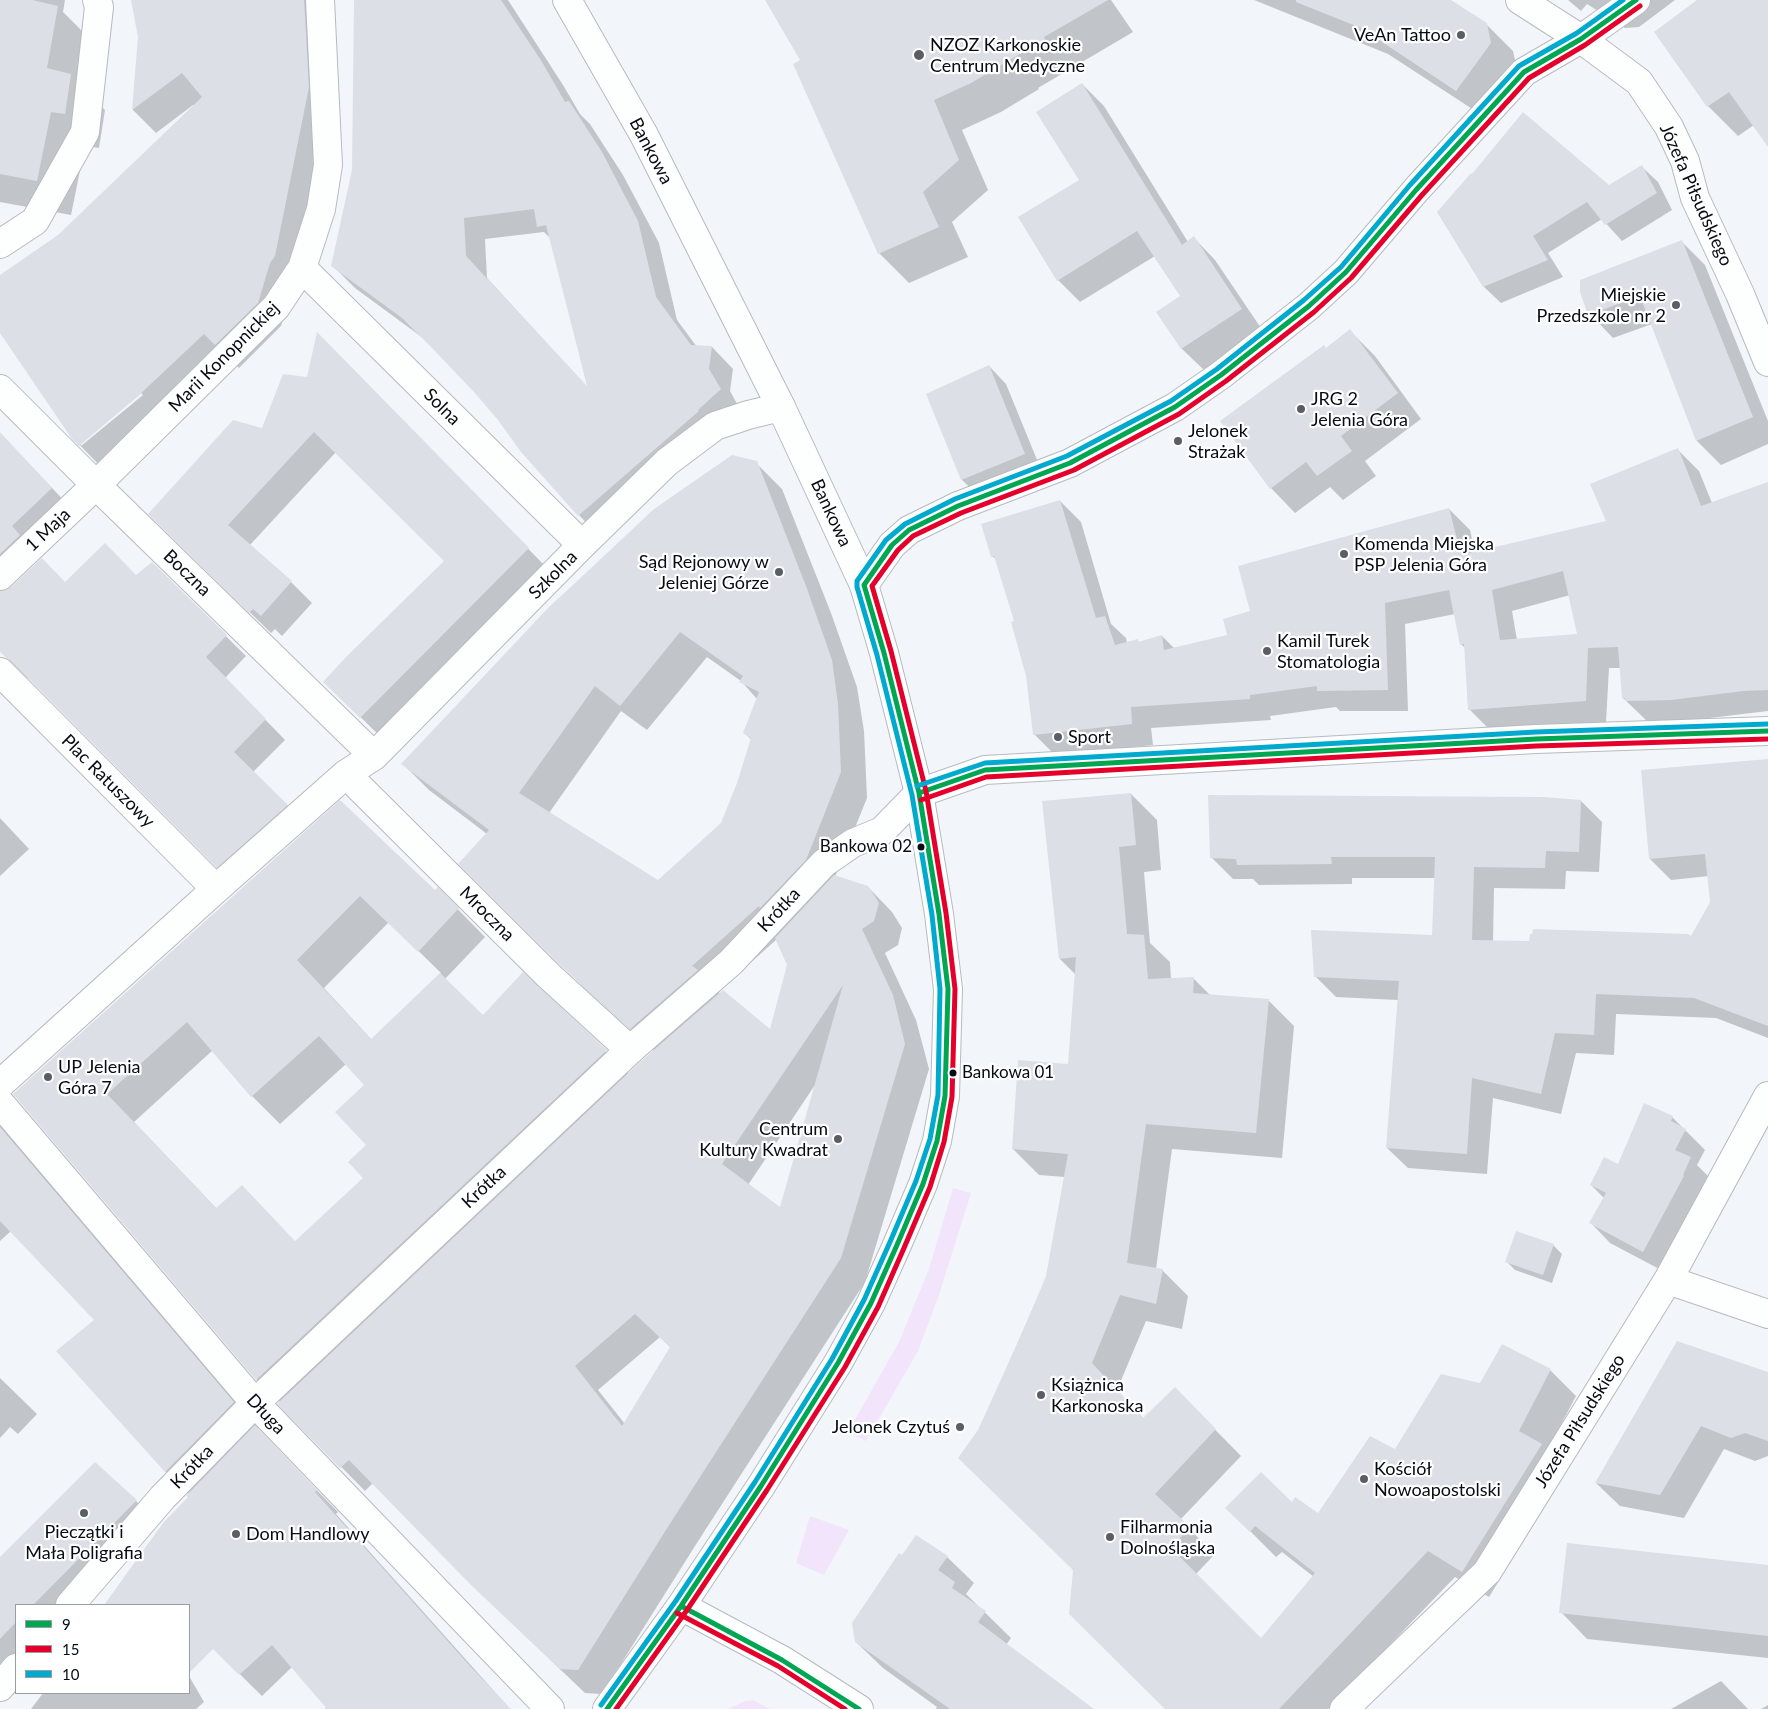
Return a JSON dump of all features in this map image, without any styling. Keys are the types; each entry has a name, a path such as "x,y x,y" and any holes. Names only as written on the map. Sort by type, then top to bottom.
{"street":[{"path":"0,244 34,221 85,132 99,6 97,0"},
{"name":"Marii Konopnickiej","path":"96,485 276,307 302,268 321,209 328,165 320,0"},
{"name":"Bankowa","path":"567,0 644,135 781,407 864,585 884,653 919,793 939,914 948,989 945,1096 937,1141 923,1184 882,1278 862,1320 838,1363 761,1486 681,1606 607,1709"},
{"name":"Józefa Piłsudskiego","path":"1520,0 1581,38 1639,82 1669,127 1685,161 1695,198 1763,336 1768,362"},
{"path":"864,585 892,545 910,530 958,506 1070,463 1119,438 1175,407 1257,348 1309,306 1346,272 1416,190 1524,72 1581,38 1636,0"},
{"name":"Solna","path":"302,268 582,546"},
{"name":"Boczna","path":"0,389 374,756"},
{"name":"Szkolna","path":"346,774 374,756 667,462 715,426 781,407"},
{"name":"1 Maja","path":"0,576 96,485"},
{"name":"Plac Ratuszowy","path":"0,672 216,889"},
{"path":"919,793 985,770 1536,739 1768,731"},
{"path":"0,1084 346,774"},
{"name":"Mroczna","path":"346,774 548,975 630,1050"},
{"name":"Krótka","path":"71,1604 162,1497 255,1403 630,1050 730,962 824,863 853,843 882,830 919,793"},
{"name":"Józefa Piłsudskiego","path":"1344,1709 1487,1572 1668,1280 1768,1096"},
{"name":"Długa","path":"0,1103 255,1403 550,1709"},
{"path":"1668,1280 1768,1314"},
{"path":"681,1606 782,1660 859,1709"},
{"path":"0,1687 15,1669"}],"shaded area":[{"path":"953,1188 971,1193 939,1295 918,1351 866,1441 848,1432 899,1342 929,1269"},
{"path":"810,1516 849,1530 824,1575 796,1563"},
{"path":"753,1700 770,1709 728,1709 745,1701"}],"building":[{"path":"0,0 32,0 58,6 47,68 71,74 65,114 51,112 37,181 0,174"},
{"path":"131,0 304,0 309,87 275,256 270,263 258,303 215,345 204,334 137,397 79,446 72,439 0,333 0,275 58,235 202,97 182,73 132,110 138,37"},
{"path":"354,0 501,0 542,62 565,102 569,101 602,152 638,221 656,297 691,345 712,346 709,369 721,389 699,411 578,516 521,452 498,420 474,392 432,348 402,318 331,266 352,170","holes":["534,209 537,227 546,225 587,386 466,256 464,218"]},
{"path":"765,0 1108,0 1044,37 1045,39 971,83 934,100 959,160 923,192 939,227 878,254 793,64 800,60"},
{"path":"1296,0 1451,0 1487,23 1491,43 1456,91 1361,28 1296,2"},
{"path":"1697,0 1768,0 1768,147 1729,92 1707,107 1654,32"},
{"path":"1082,83 1182,245 1194,236 1242,309 1181,349 1156,312 1180,296 1137,231 1057,281 1018,217 1079,180 1036,112"},
{"path":"1523,112 1609,185 1642,165 1657,193 1605,225 1587,202 1533,236 1548,260 1483,287 1437,212 1472,174"},
{"name":"Miejskie Przedszkole nr 2","path":"1682,240 1753,417 1696,441 1640,296 1588,315 1580,292 1580,280"},
{"path":"1350,329 1398,393 1341,436 1352,451 1317,476 1306,462 1270,489 1220,421 1324,345 1326,348"},
{"path":"317,332 529,548 360,718 323,682 444,561 314,432 228,525 292,581 261,616 253,609 249,613 148,514 233,420 262,428 283,374 307,377"},
{"path":"989,365 1025,454 961,480 926,394"},
{"path":"0,432 52,488 12,526 20,535 0,554"},
{"path":"1678,448 1701,506 1768,482 1768,690 1743,691 1671,700 1625,701 1625,698 1622,698 1618,647 1588,648 1586,701 1468,710 1464,644 1460,645 1449,590 1385,603 1388,690 1317,691 1317,686 1250,695 1250,699 1131,707 1132,724 1033,735 1026,676 1011,622 1014,621 994,556 991,557 981,524 1060,500 1096,618 1105,616 1115,645 1138,639 1138,642 1162,635 1164,650 1227,635 1223,619 1250,611 1238,566 1449,508 1461,555 1606,521 1590,484","holes":["1563,571 1577,634 1500,640 1492,590"]},
{"path":"732,455 757,461 806,586 832,660 838,704 841,772 806,860 760,908 759,906 692,966 698,970 630,1029 559,964 458,864 489,830 401,764 549,607 654,509","holes":["680,632 743,676 739,682 759,692 743,733 751,738 737,783 721,823 658,880 519,793 595,686 620,706"]},
{"path":"105,543 136,575 152,562 227,635 206,657 266,719 234,752 288,805 217,868 0,652 0,591 11,587 42,558 65,582"},
{"path":"1768,759 1768,1026 1694,998 1596,994 1594,1035 1555,1033 1541,1094 1472,1078 1467,1154 1386,1148 1399,981 1314,977 1311,930 1432,935 1435,857 1331,857 1332,864 1237,865 1236,859 1210,858 1208,795 1543,797 1581,800 1579,852 1546,851 1545,868 1474,867 1472,940 1529,941 1533,929 1688,934 1691,936 1710,902 1705,854 1649,859 1641,770"},
{"path":"1131,793 1136,845 1119,847 1127,934 1144,935 1148,979 1194,977 1193,993 1269,999 1256,1133 1146,1124 1127,1263 1163,1269 1156,1304 1120,1295 1092,1363 1143,1418 1175,1387 1216,1429 1155,1494 1190,1527 1171,1548 1261,1638 1315,1573 1255,1526 1250,1532 1225,1508 1261,1472 1292,1502 1295,1497 1318,1513 1370,1436 1395,1449 1441,1374 1480,1383 1502,1344 1551,1369 1519,1431 1542,1444 1462,1572 1428,1551 1279,1709 1165,1709 1069,1614 1073,1570 958,1458 978,1430 1046,1276 1068,1154 1012,1149 1018,1060 1068,1064 1076,957 1059,959 1042,801"},
{"path":"340,800 435,890 438,887 459,908 418,952 360,896 297,960 371,1039 440,973 483,1015 523,972 607,1050 256,1380 13,1094","holes":["187,1022 251,1097 319,1036 364,1085 335,1112 366,1145 348,1162 363,1178 295,1241 242,1185 216,1208 107,1094"]},
{"path":"834,875 868,886 879,903 874,921 862,929 893,995 905,1044 841,1258 578,1670 560,1669 471,1585 349,1460 340,1468 277,1404 640,1062 723,990 770,1029 787,965 775,938","holes":["843,985 780,1207 722,1164","635,1314 670,1347 622,1426 575,1366"]},
{"path":"1644,1103 1673,1116 1671,1121 1686,1129 1675,1150 1691,1157 1684,1176 1643,1252 1589,1223 1606,1193 1590,1185 1604,1157 1618,1164"},
{"path":"0,1127 234,1402 165,1472 56,1351 94,1320 0,1221"},
{"path":"1516,1231 1554,1244 1543,1275 1505,1262"},
{"path":"1677,1341 1768,1372 1768,1441 1745,1433 1731,1438 1701,1426 1660,1495 1595,1483"},
{"path":"255,1425 317,1490 315,1492 469,1665 511,1709 327,1709 272,1645 239,1675 213,1649 190,1672 190,1604 105,1604 163,1523 188,1497 186,1496"},
{"path":"95,1462 137,1500 34,1604 15,1604 15,1623 0,1639 0,1557"},
{"path":"916,1535 948,1556 938,1570 955,1582 952,1588 986,1611 978,1622 1094,1709 950,1709 855,1642 852,1623 899,1553 902,1555"},
{"path":"1567,1543 1768,1565 1768,1636 1559,1613"}],"transit line":[{"name":"10","path":"601,1705 675,1602 755,1482 832,1359 864,1300 890,1242 916,1181 930,1139 938,1095 940,989 932,915 912,795 857,581 886,540 905,524 955,499 1067,456 1171,401 1217,369 1304,300 1341,267 1410,185 1519,66 1577,33 1623,0"},
{"name":"9","path":"607,1709 681,1606 761,1486 838,1363 871,1303 897,1245 923,1184 937,1141 945,1096 948,989 939,914 919,793 884,653 864,585 892,545 909,530 958,506 1070,463 1175,407 1221,375 1309,306 1346,272 1416,190 1524,72 1581,39 1636,0"},
{"name":"15","path":"616,1709 687,1610 767,1490 845,1367 878,1307 904,1248 930,1187 944,1142 952,1097 955,989 946,913 926,791 891,651 872,586 898,550 913,536 961,513 1074,470 1179,414 1226,381 1314,312 1351,278 1422,195 1529,78 1585,45 1640,6"},
{"name":"10","path":"917,786 985,763 1536,732 1768,724"},
{"name":"9","path":"919,793 985,770 1536,739 1768,731"},
{"name":"15","path":"921,800 986,777 1536,746 1768,739"},
{"name":"9","path":"681,1606 782,1660 859,1709"},
{"name":"15","path":"677,1613 778,1666 845,1709"}],"place":[{"name":"VeAn Tattoo","path":"1461,35"},
{"name":"NZOZ Karkonoskie Centrum Medyczne","path":"919,55"},
{"name":"Miejskie Przedszkole nr 2","path":"1676,305"},
{"name":"JRG 2 Jelenia Góra","path":"1301,409"},
{"name":"Jelonek Strażak","path":"1178,441"},
{"name":"Komenda Miejska PSP Jelenia Góra","path":"1344,554"},
{"name":"Sąd Rejonowy w Jeleniej Górze","path":"779,572"},
{"name":"Kamil Turek Stomatologia","path":"1267,651"},
{"name":"Sport","path":"1058,737"},
{"name":"Bankowa 02","path":"921,847"},
{"name":"Bankowa 01","path":"953,1073"},
{"name":"UP Jelenia Góra 7","path":"48,1077"},
{"name":"Centrum Kultury Kwadrat","path":"838,1139"},
{"name":"Książnica Karkonoska","path":"1041,1395"},
{"name":"Jelonek Czytuś","path":"960,1427"},
{"name":"Kościół Nowoapostolski","path":"1364,1479"},
{"name":"Pieczątki i Mała Poligrafia","path":"84,1513"},
{"name":"Dom Handlowy","path":"236,1534"},
{"name":"Filharmonia Dolnośląska","path":"1110,1537"}]}
